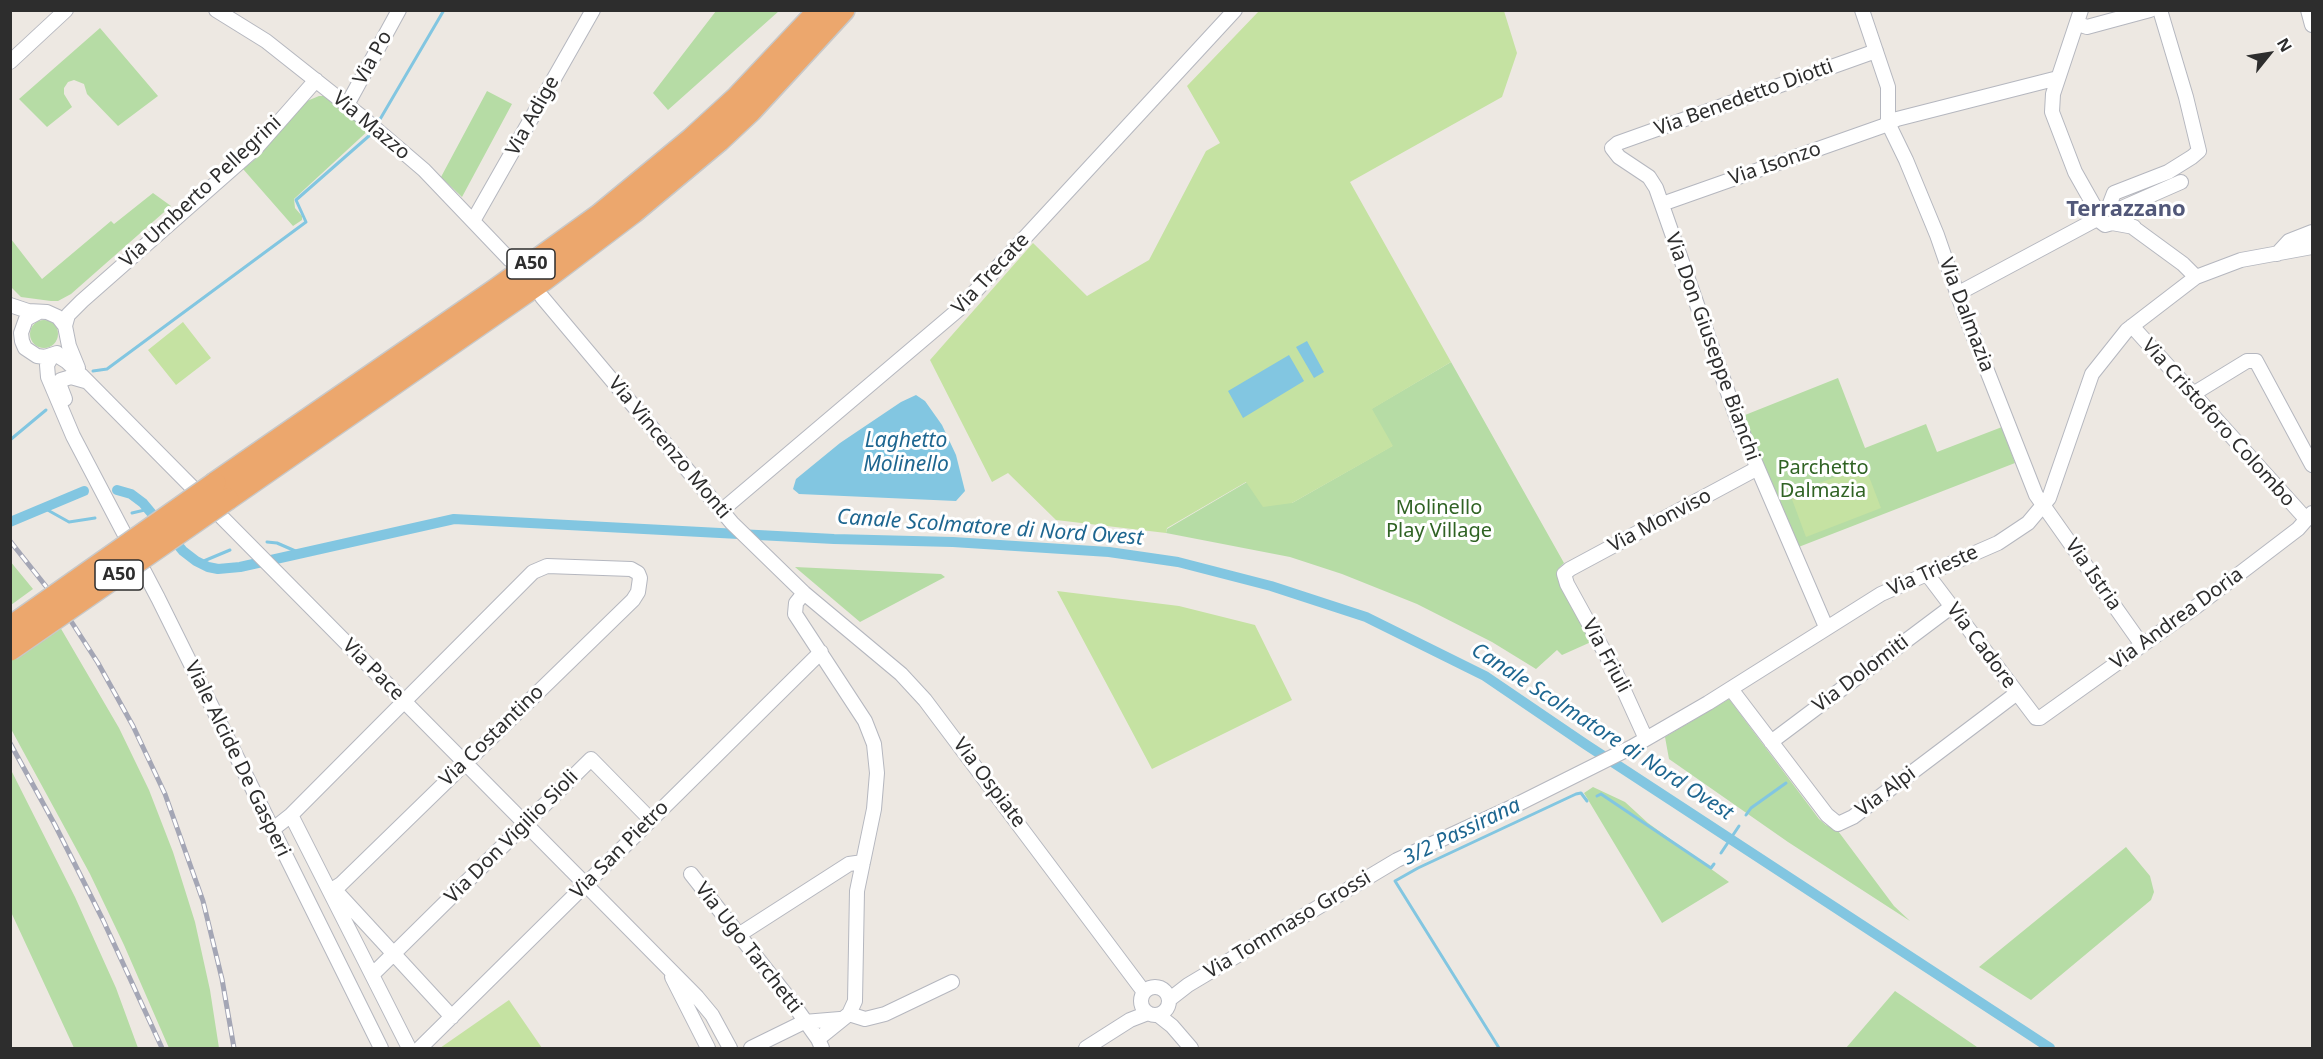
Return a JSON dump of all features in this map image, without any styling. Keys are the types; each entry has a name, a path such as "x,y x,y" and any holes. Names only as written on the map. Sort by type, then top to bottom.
{"highway":[{"name":"A50","path":"10,650 222,491 599,215 691,140 737,97 819,10"},
{"name":"A50","path":"10,627 554,273 634,212 712,147 751,111 844,10"}],"street":[{"path":"10,62 66,10"},
{"name":"Via Mazzo","path":"216,10 251,31 316,80 424,170 510,260"},
{"name":"Via Po","path":"346,105 399,10"},
{"name":"Via Adige","path":"473,221 593,10"},
{"name":"Via Trecate","path":"721,511 958,310 1235,10"},
{"path":"1862,10 1888,87 1888,123"},
{"path":"2079,17 2087,27 2150,10"},
{"path":"2105,211 2114,193 2170,171 2196,154 2199,147 2160,10"},
{"path":"2308,10 2313,25"},
{"path":"2079,17 2053,94 2052,111 2075,172 2105,211 2134,227 2183,264 2196,277"},
{"name":"Via Benedetto Diotti","path":"1613,147 1618,143 1876,51"},
{"name":"Via Isonzo","path":"1662,204 1913,114 2058,78"},
{"name":"Via Umberto Pellegrini","path":"81,301 257,147 316,80"},
{"name":"Via Dalmazia","path":"1888,123 1893,129 1906,160 2030,481 2044,506"},
{"name":"Via Don Giuseppe Bianchi","path":"1613,147 1619,157 1649,177 1656,188 1756,469 1826,627"},
{"path":"1957,294 2105,211 2181,182"},
{"path":"2277,254 2289,241 2313,232"},
{"name":"Via Trieste","path":"1646,739 1731,689 1881,594 1998,543 2028,523 2049,498 2092,374 2132,326 2196,277 2241,260 2313,247"},
{"name":"Via Vincenzo Monti","path":"542,297 721,511 807,595"},
{"path":"21,333 26,319 81,301"},
{"path":"10,307 25,348 38,356 54,355 65,343 68,315 81,301"},
{"path":"10,307 46,313 66,331"},
{"name":"Via Cristoforo Colombo","path":"2132,326 2309,516"},
{"name":"Via Pace","path":"66,331 84,378"},
{"name":"Viale Alcide De Gasperi","path":"25,348 42,378 52,389"},
{"name":"Via Pace","path":"54,355 60,356 84,378 586,884 705,1006 730,1048"},
{"name":"Viale Alcide De Gasperi","path":"54,355 48,361 46,369 52,389 77,434 92,471 158,598 381,1048"},
{"path":"2193,394 2247,361 2256,361 2313,465"},
{"path":"64,413 68,410 60,390 61,380 71,376 84,378"},
{"name":"Via Monviso","path":"1564,574 1570,568 1756,469"},
{"name":"Via Istria","path":"2044,506 2142,645"},
{"name":"Via Andrea Doria","path":"2036,718 2047,714 2142,645 2298,529 2309,516"},
{"name":"Via Costantino","path":"332,890 633,600 638,592 640,578 638,573 631,569 540,567 405,702"},
{"name":"Via Friuli","path":"1564,574 1567,584 1616,673 1646,739"},
{"name":"Via Cadore","path":"1927,574 2036,718"},
{"path":"807,595 796,603 797,616 865,721 874,744 877,773 876,796 857,891 855,1001 845,1017 820,1044"},
{"name":"Via Ospiate","path":"807,595 901,674 925,699 1191,1048"},
{"name":"Via Dolomiti","path":"1772,742 1951,607"},
{"name":"Via San Pietro","path":"420,1048 821,652"},
{"path":"1731,689 1772,742"},
{"name":"Via Alpi","path":"1772,742 1827,815 1838,824 1853,817 2017,693"},
{"path":"272,830 291,815 405,702"},
{"name":"Via Tommaso Grossi","path":"1086,1048 1397,860 1646,739"},
{"name":"Via Don Vigilio Sioli","path":"372,975 591,759 651,820"},
{"path":"291,815 322,877 332,890 452,1017"},
{"path":"740,934 849,864 862,862"},
{"name":"Via Ugo Tarchetti","path":"691,874 791,1001 820,1044"},
{"path":"332,890 409,1048"},
{"name":"Via Pace","path":"665,965 708,1048"},
{"path":"751,1048 804,1022 845,1017 865,1019 879,1016 952,982"},
{"path":"691,1016 694,1011 705,1006"}],"green space":[{"path":"716,11 779,11 668,110 653,93"},
{"path":"1259,11 1504,11 1517,53 1502,97 1350,182 1451,362 1372,409 1393,446 1292,503 1263,507 1246,482 1167,528 1166,533 1056,520 1008,473 992,482 930,360 1033,243 1087,296 1149,260 1206,151 1220,143 1187,86"},
{"path":"100,28 158,96 118,126 87,94 84,84 74,80 68,82 64,88 64,94 72,107 47,127 19,99"},
{"path":"487,91 512,104 462,197 441,177"},
{"path":"319,96 331,96 371,128 294,199 295,208 302,216 302,220 293,226 243,169 258,157 307,101"},
{"path":"153,193 171,206 71,294 58,301 51,301 21,297 11,287 11,239 42,279 111,221 114,224"},
{"path":"44,320 54,324 58,334 54,344 44,348 34,344 30,334 34,324"},
{"path":"183,322 211,358 176,385 148,350"},
{"name":"Molinello Play Village","path":"1451,362 1564,563 1558,569 1557,577 1591,642 1562,655 1557,650 1536,669 1492,642 1417,604 1342,574 1290,557 1166,533 1167,529 1247,482 1292,503 1392,446 1371,409"},
{"name":"Parchetto Dalmazia","path":"1838,378 1865,448 1926,424 1937,452 2002,427 2015,463 1796,548 1740,417"},
{"path":"1865,466 1881,508 1806,537 1790,494"},
{"path":"10,561 33,589 11,605 10,605"},
{"path":"795,567 941,574 945,577 860,622"},
{"path":"1057,591 1179,606 1255,625 1292,700 1152,769"},
{"path":"60,627 119,728 149,790 173,852 195,922 210,990 219,1048 169,1048 90,874 11,729 10,661"},
{"path":"1729,699 1819,819 1838,831 1894,906 1910,921 1788,842 1669,759 1665,737"},
{"path":"11,770 75,897 116,988 138,1048 74,1048 11,912"},
{"path":"1593,787 1625,802 1648,823 1729,882 1662,923 1584,793"},
{"path":"2126,847 2150,876 2154,892 2151,900 2031,1000 1979,967"},
{"path":"1895,991 1977,1047 1846,1048"},
{"path":"509,1000 542,1048 440,1048"}],"water":[{"path":"1307,341 1324,372 1314,378 1296,347"},
{"path":"1289,355 1304,381 1243,418 1228,391"},
{"name":"Laghetto Molinello","path":"916,395 925,401 942,425 956,455 965,491 956,501 799,494 793,489 796,479 840,443 901,402"}],"waterway":[{"path":"379,121 444,10"},
{"path":"93,371 107,369 306,222 296,200 370,135"},
{"path":"10,440 46,410"},
{"name":"Canale Scolmatore di Nord Ovest","path":"117,490 131,494 143,503 183,551 196,561 218,569 240,567 454,519 834,539 953,542 1109,552 1178,562 1271,586 1366,617 1485,676 1585,744 2050,1048"},
{"name":"Canale Scolmatore di Nord Ovest","path":"10,522 84,491"},
{"path":"44,508 69,522 95,518"},
{"path":"132,513 149,509"},
{"path":"267,542 277,543 300,553"},
{"path":"199,563 230,550"},
{"name":"3/2 Passirana","path":"1746,815 1751,808 1786,783"},
{"name":"3/2 Passirana","path":"1499,1048 1395,881 1576,794 1581,793 1587,801"},
{"name":"3/2 Passirana","path":"1597,796 1601,794 1711,868 1714,864"},
{"name":"3/2 Passirana","path":"1721,853 1739,826"}],"railway":[{"path":"10,541 60,604 98,663 133,726 165,794 203,901 222,979 234,1048"},
{"path":"10,743 103,920 162,1048"}],"district":[{"name":"Terrazzano","path":"2126,210"}]}
